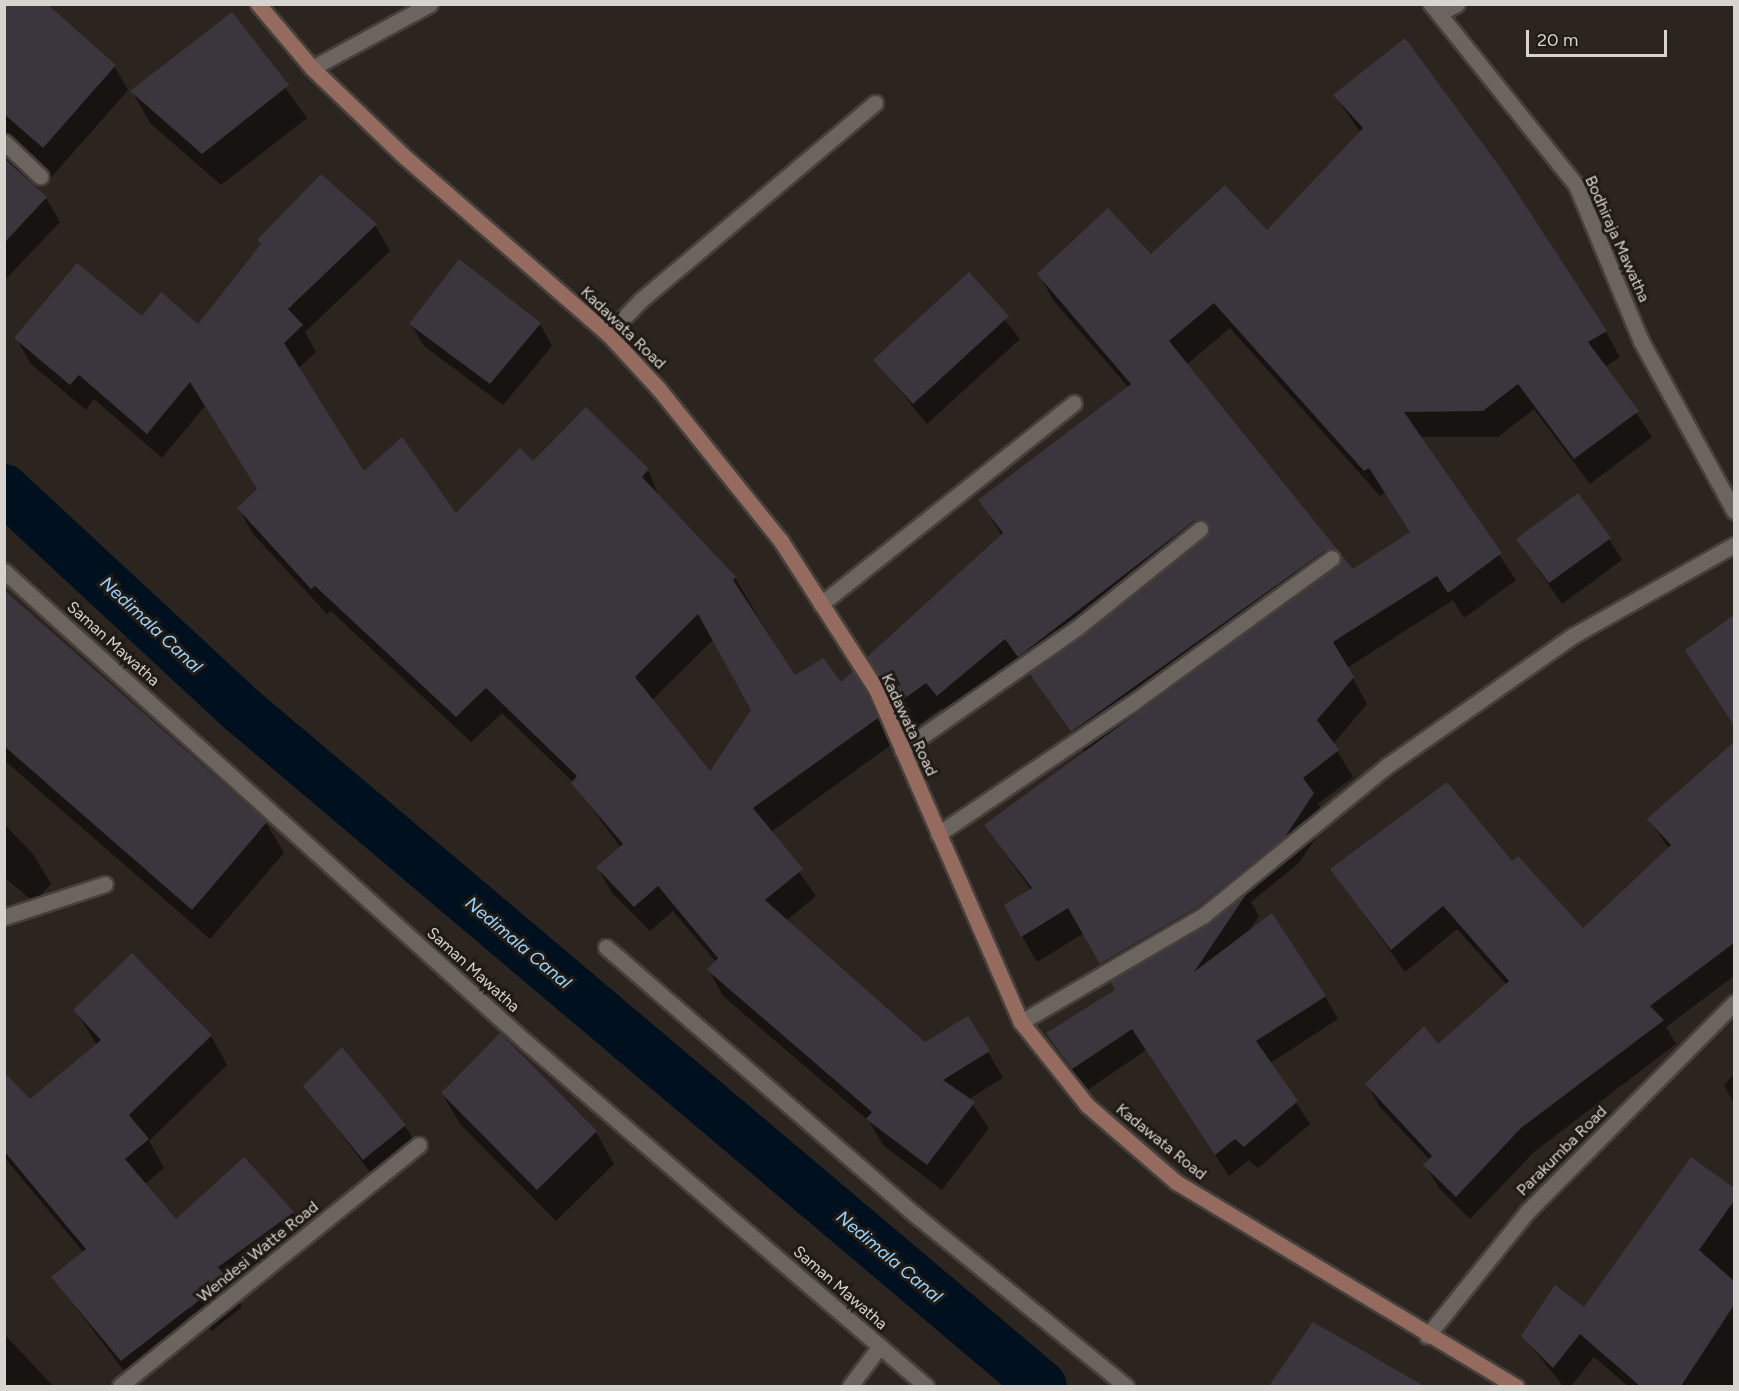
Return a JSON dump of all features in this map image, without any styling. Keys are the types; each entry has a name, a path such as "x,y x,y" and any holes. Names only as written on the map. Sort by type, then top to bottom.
{"street":[{"name":"Kadawata Road","path":"258,4 312,68 608,334 781,541 876,689 1021,1022 1086,1105 1176,1182 1427,1336 1516,1386"},
{"path":"312,68 430,4"},
{"path":"1435,9 1457,4"},
{"name":"Bodhiraja Mawatha","path":"1435,9 1576,185 1641,340 1734,511"},
{"path":"608,334 640,300 875,103"},
{"path":"4,142 40,176"},
{"path":"821,604 1074,403"},
{"path":"902,750 1077,628 1200,529"},
{"path":"1021,1022 1204,915 1388,765 1574,635 1734,545"},
{"path":"938,834 1131,704 1332,558"},
{"name":"Saman Mawatha","path":"4,571 526,1042 926,1386"},
{"path":"4,916 105,884"},
{"path":"606,946 918,1217 1126,1386"},
{"name":"Parakumba Road","path":"1427,1336 1528,1211 1734,1003"},
{"name":"Wendesi Watte Road","path":"120,1386 419,1145"},
{"path":"850,1386 880,1346"}],"building":[{"path":"4,4 47,4 116,65 43,148 4,114"},
{"path":"232,12 289,85 202,154 130,91"},
{"path":"1405,38 1505,174 1607,331 1588,342 1639,411 1574,459 1518,384 1483,411 1404,412 1502,553 1448,593 1437,576 1333,642 1354,677 1317,720 1339,750 1303,778 1314,793 1285,837 1198,907 1100,964 1068,908 1021,937 1004,905 1032,888 984,825 1338,566 1340,553 1326,550 1071,732 1029,673 1206,537 1210,528 1204,520 1194,521 1018,657 1005,639 937,696 926,683 894,706 867,657 1003,533 978,500 1131,384 1037,274 1108,208 1151,254 1225,185 1267,230 1363,128 1333,95","holes":["1214,303 1364,471 1369,468 1410,532 1353,569 1169,341"]},
{"path":"4,158 47,197 4,243"},
{"path":"321,174 377,224 288,309 303,325 284,343 364,471 402,437 456,513 520,448 533,461 586,407 649,469 642,477 736,577 733,580 795,675 823,658 841,682 853,671 878,718 753,808 803,869 765,900 925,1042 968,1016 990,1051 943,1080 975,1102 927,1165 866,1119 872,1112 707,970 718,958 658,886 634,907 596,867 623,844 571,783 577,776 486,688 456,717 315,586 311,589 237,508 257,489 190,382 147,434 79,375 70,385 14,338 77,263 142,316 161,292 198,324 261,244 257,240","holes":["698,614 751,710 710,771 635,677"]},
{"path":"459,259 541,323 490,384 409,324"},
{"path":"969,272 1009,316 913,404 873,360"},
{"path":"1578,493 1611,538 1549,583 1516,539"},
{"path":"4,590 267,822 192,910 4,746"},
{"path":"1734,615 1734,726 1685,650"},
{"path":"1734,742 1734,943 1650,1006 1664,1020 1521,1128 1456,1197 1423,1165 1432,1156 1365,1084 1424,1026 1438,1044 1509,981 1443,906 1391,950 1330,869 1447,782 1512,861 1518,856 1583,928 1671,845 1647,819"},
{"path":"1247,893 1194,972 1272,913 1326,996 1256,1041 1298,1101 1244,1147 1235,1139 1215,1155 1132,1029 1072,1069 1046,1033 1115,990 1110,981 1209,923"},
{"path":"132,953 212,1035 129,1115 149,1139 125,1159 176,1219 244,1157 294,1212 218,1267 227,1278 121,1361 51,1277 86,1249 4,1151 4,1072 30,1099 101,1040 73,1010"},
{"path":"500,1033 597,1131 537,1190 441,1093"},
{"path":"342,1047 406,1125 363,1160 303,1086"},
{"path":"1691,1157 1734,1188 1734,1201 1699,1250 1734,1281 1734,1305 1681,1386 1640,1386 1580,1334 1553,1368 1521,1336 1555,1285 1584,1307"},
{"path":"1313,1322 1424,1386 1269,1386"}],"waterway":[{"name":"Nedimala Canal","path":"4,489 242,710 1042,1386"}]}
